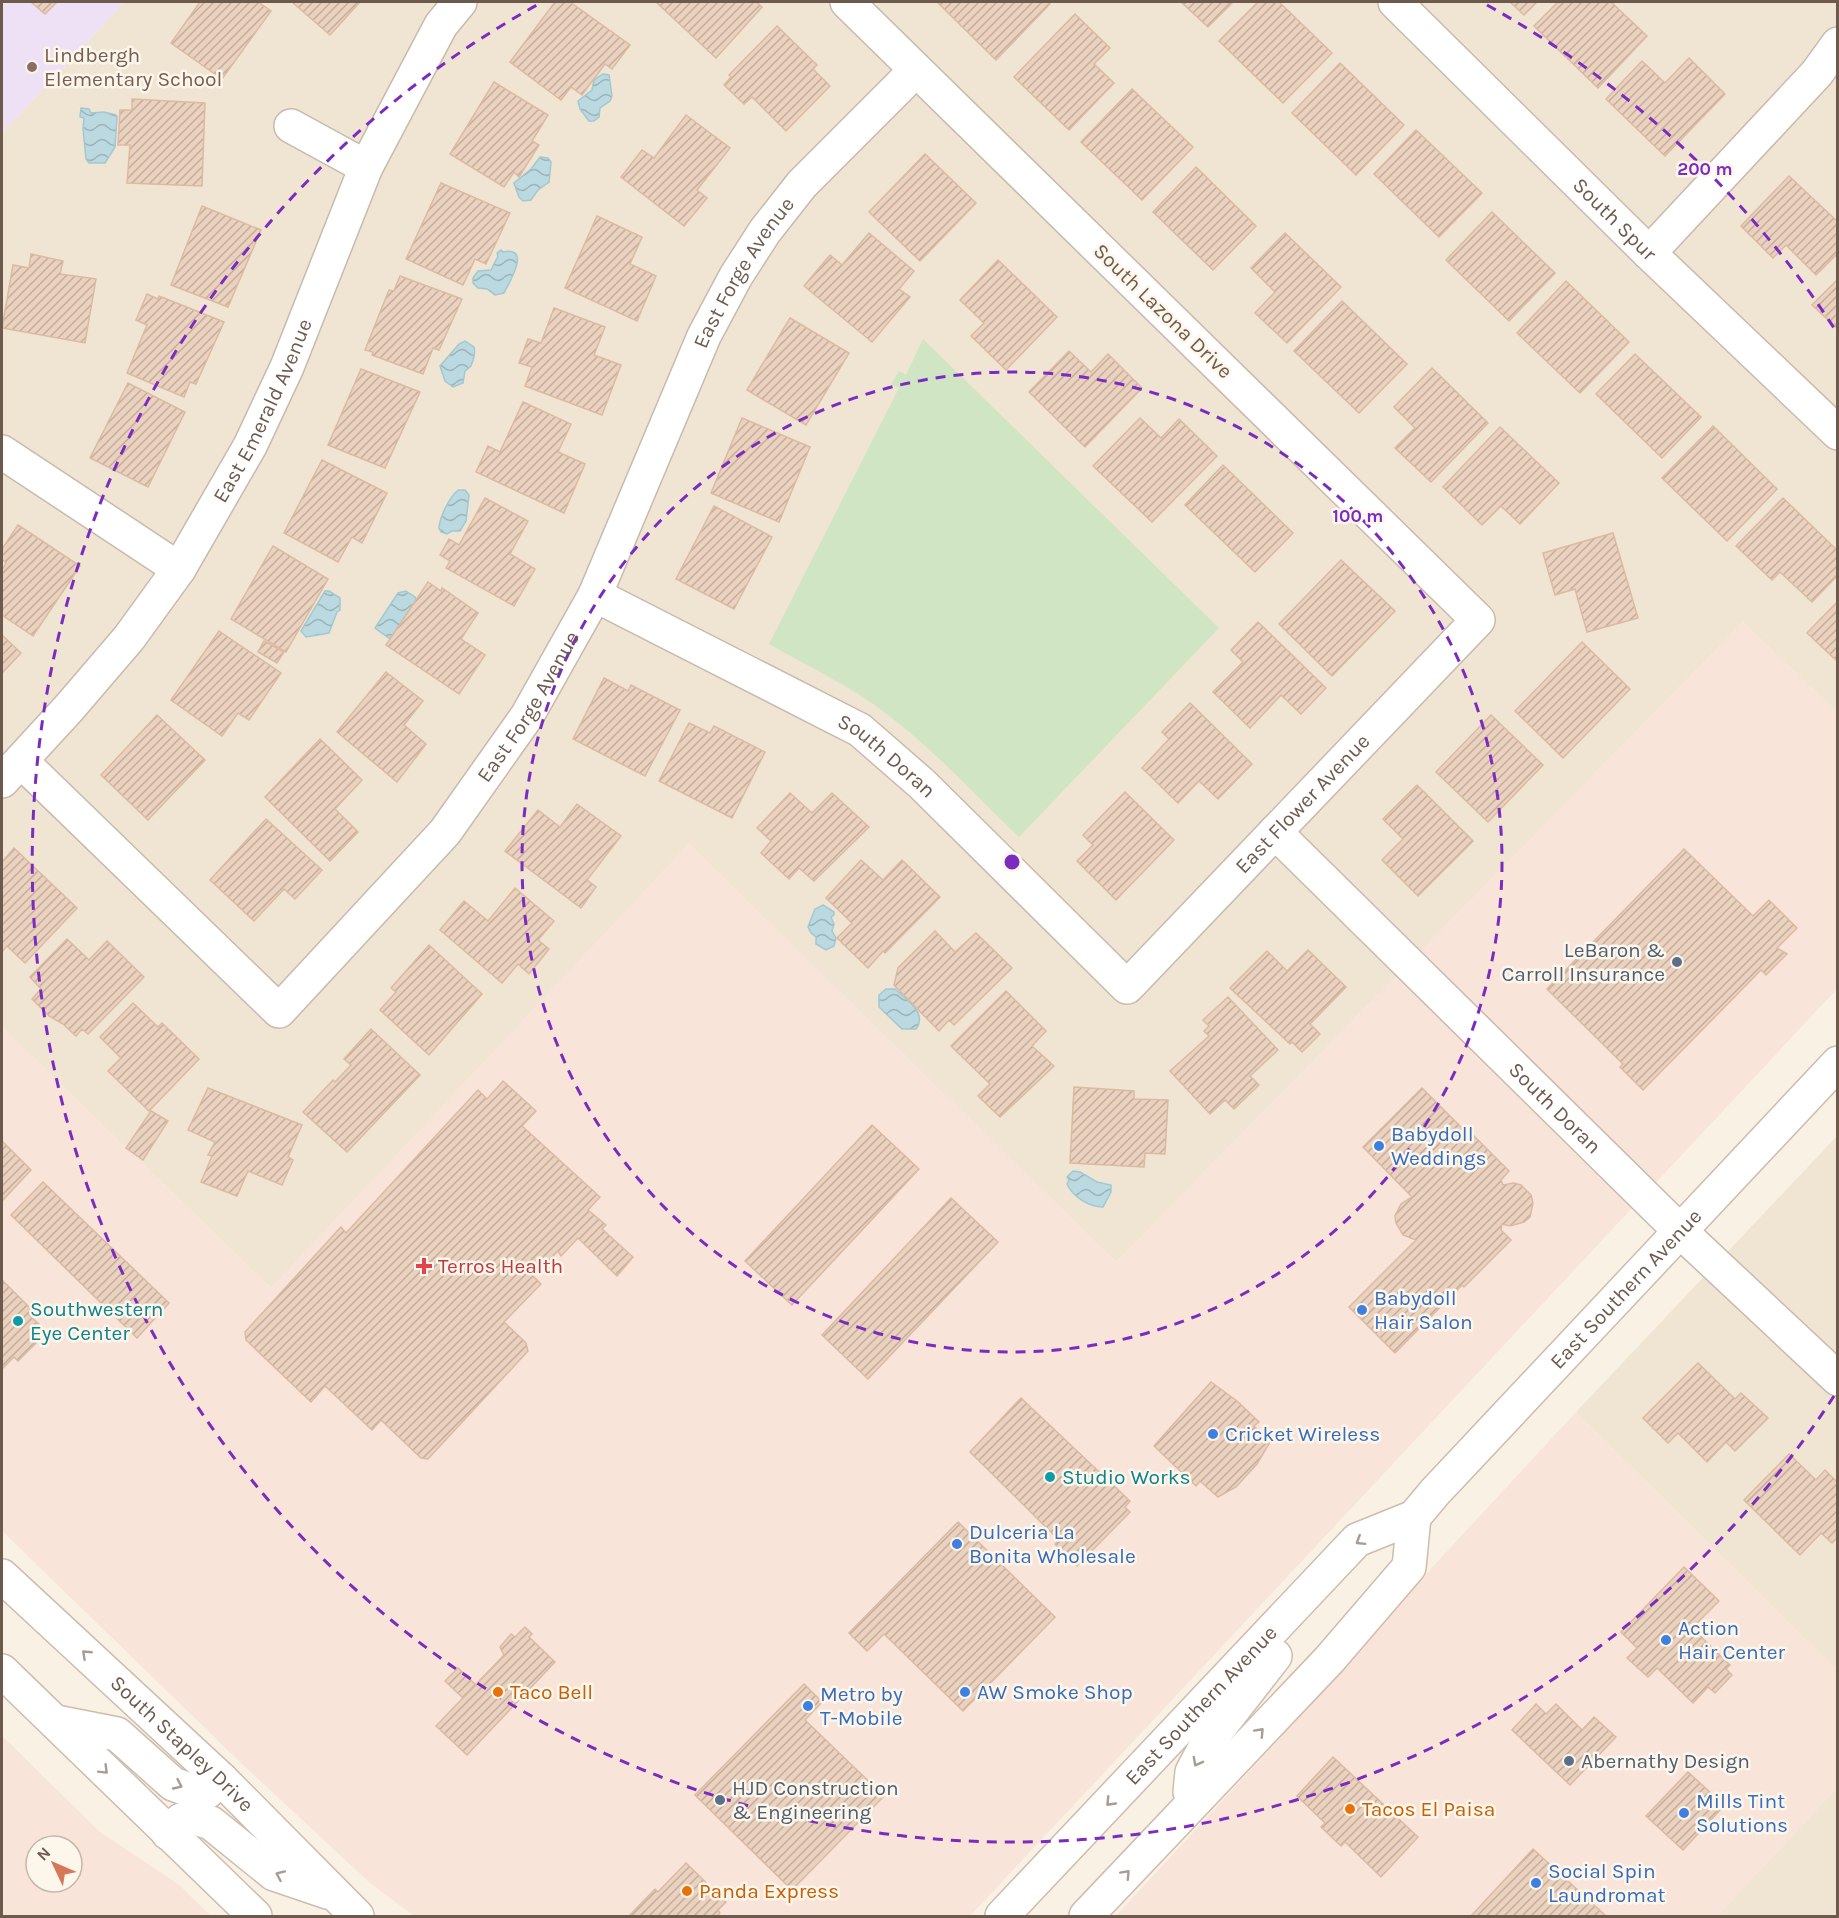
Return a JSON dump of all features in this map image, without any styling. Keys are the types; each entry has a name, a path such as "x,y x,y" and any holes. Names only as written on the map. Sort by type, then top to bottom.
{"street":[{"name":"East Emerald Avenue","path":"11,771 129,638 179,569 250,446 287,367 366,167 441,25 460,2"},
{"name":"South Lazona Drive","path":"847,2 1478,620"},
{"name":"South Spur","path":"1395,2 1649,253 1838,433"},
{"path":"1649,253 1817,73 1838,44"},
{"name":"East Forge Avenue","path":"11,771 279,1011 445,831 527,716 595,596 704,336 736,276 765,231 802,184 916,70"},
{"path":"291,126 366,167"},
{"path":"2,452 179,569"},
{"name":"South Doran","path":"595,596 860,730 922,784 1127,987"},
{"name":"East Flower Avenue","path":"1127,987 1478,620"},
{"name":"South Doran","path":"1275,832 1680,1231 1838,1379"},
{"name":"East Southern Avenue","path":"1002,1917 1357,1540 1414,1517 1838,1063"},
{"path":"1086,1917 1329,1660 1409,1567 1414,1517"},
{"name":"South Stapley Drive","path":"2,1576 17,1598 221,1779 346,1906"},
{"path":"1197,1799 1190,1792 1192,1772 1208,1742 1280,1649 1295,1608"},
{"path":"2,1671 255,1917"},
{"path":"56,1722 117,1734 173,1784 192,1791 207,1792 221,1779"},
{"path":"168,1833 181,1820 192,1817 212,1823 274,1874 346,1906"}],"shaded area":[{"name":"Lindbergh Elementary School","path":"2,2 125,2 2,133"},
{"path":"125,2 1837,2 1837,712 1743,622 1116,1262 689,844 271,1288 2,1027 2,133"},
{"path":"1743,622 1837,712 1837,989 970,1916 414,1916 370,1883 241,1763 2,1531 2,1027 271,1288 689,843 1116,1262"},
{"path":"1837,1136 1837,1670 1576,1412"},
{"path":"1576,1412 1837,1670 1837,1788 1717,1916 1116,1916 1317,1698 1387,1616"},
{"path":"2,1736 100,1832 178,1884 211,1916 2,1916"},
{"path":"1837,1788 1837,1916 1717,1916"}],"green space":[{"path":"923,339 1219,628 1019,837 937,756 884,712 842,684 769,644 899,388 891,384 899,371 906,375"}],"water":[{"path":"603,74 609,75 612,96 610,101 600,108 599,117 594,121 589,121 580,109 578,101 592,90 594,80"},
{"path":"81,108 89,109 91,113 104,112 117,117 115,147 105,163 89,163 86,159 84,118 80,117"},
{"path":"540,157 548,158 551,162 549,182 538,190 531,200 523,201 514,183 531,169"},
{"path":"501,250 516,254 517,260 514,274 504,293 495,295 487,289 478,288 473,283 473,278 478,271 491,270 498,256 497,253"},
{"path":"465,341 474,347 475,352 471,366 465,371 463,383 453,387 445,381 440,366 459,344"},
{"path":"458,490 465,490 469,495 466,521 460,531 447,534 441,532 440,523 448,502"},
{"path":"325,591 340,598 340,610 337,612 329,633 306,637 301,631"},
{"path":"406,591 416,600 390,639 375,628 398,593"},
{"path":"823,905 834,912 831,917 834,924 832,931 836,938 834,946 826,950 816,944 816,937 808,927 815,909"},
{"path":"886,989 895,989 918,1012 919,1023 916,1029 902,1029 879,1007 879,995"},
{"path":"1073,1171 1080,1172 1097,1182 1111,1185 1111,1192 1103,1207 1087,1203 1073,1193 1067,1184 1069,1180 1067,1177"}],"building":[{"path":"31,2 57,2 45,14"},
{"path":"200,2 258,2 271,11 222,79 171,43"},
{"path":"292,2 360,2 330,35"},
{"path":"555,2 570,2 630,45 612,69 605,64 582,95 571,87 561,100 510,62"},
{"path":"658,2 756,2 762,7 716,58"},
{"path":"939,2 1047,2 1050,4 996,60"},
{"path":"1181,2 1233,2 1208,27"},
{"path":"1258,2 1279,2 1332,53 1283,103 1219,41"},
{"path":"1510,2 1537,2 1524,15"},
{"path":"1558,2 1611,2 1647,36 1598,88 1534,26"},
{"path":"1075,14 1110,48 1094,64 1114,83 1069,130 1014,77"},
{"path":"777,26 817,65 813,69 830,86 786,131 752,97 744,104 724,85 731,77 729,75"},
{"path":"1689,58 1725,94 1665,156 1606,99 1642,61 1665,83"},
{"path":"1340,63 1404,125 1356,175 1292,113"},
{"path":"494,82 548,115 532,141 539,145 519,177 514,172 504,187 450,154"},
{"path":"1132,89 1193,147 1142,200 1081,142"},
{"path":"132,99 205,103 202,186 127,183 130,145 118,145 120,110 132,110"},
{"path":"686,115 730,148 697,190 707,198 684,226 621,177 642,150 654,158"},
{"path":"1416,130 1482,193 1439,237 1374,174"},
{"path":"925,154 976,203 920,261 869,212"},
{"path":"1196,167 1256,226 1213,270 1153,212"},
{"path":"1789,176 1838,222 1838,253 1816,275 1786,245 1773,258 1741,226"},
{"path":"441,183 510,213 486,264 475,259 463,285 406,259"},
{"path":"202,206 261,230 228,307 171,285"},
{"path":"1492,212 1555,273 1509,321 1446,260"},
{"path":"597,216 642,237 630,264 656,276 637,321 565,288"},
{"path":"869,233 914,271 899,289 910,297 872,342 804,286 830,255 842,265"},
{"path":"1285,233 1341,287 1287,343 1255,313 1275,292 1251,268"},
{"path":"31,254 63,261 60,274 96,279 85,343 2,328 13,265 29,268"},
{"path":"998,260 1057,317 1006,370 971,336 984,323 960,300"},
{"path":"400,276 462,299 439,350 433,348 423,374 372,355 373,352 365,350 389,290 394,291"},
{"path":"1838,279 1838,329 1812,305"},
{"path":"1566,281 1629,342 1580,393 1517,333"},
{"path":"147,294 158,299 159,296 224,322 196,384 190,382 184,397 127,373 147,325 136,320"},
{"path":"1342,301 1407,364 1359,413 1294,351"},
{"path":"554,308 605,327 594,355 621,365 602,415 525,386 532,367 519,363 528,339 541,343"},
{"path":"790,318 849,353 806,425 747,390"},
{"path":"1069,351 1091,372 1108,354 1142,388 1085,447 1029,392"},
{"path":"1635,354 1701,417 1662,458 1596,394"},
{"path":"1432,368 1488,423 1431,482 1395,448 1415,428 1394,407"},
{"path":"361,369 420,392 385,468 328,445"},
{"path":"128,383 185,412 148,487 90,458"},
{"path":"523,402 571,424 558,452 585,464 564,513 476,472 488,446 500,452"},
{"path":"742,418 810,447 779,522 711,493"},
{"path":"1140,418 1161,438 1179,419 1217,456 1152,522 1093,466"},
{"path":"1713,426 1777,489 1727,541 1662,478"},
{"path":"1500,427 1559,483 1520,524 1501,506 1482,525 1443,487"},
{"path":"322,460 387,493 362,543 352,537 338,562 284,533"},
{"path":"1223,465 1293,533 1255,572 1185,505"},
{"path":"485,498 528,521 510,554 535,569 514,606 446,568 450,561 440,555 449,539 459,545"},
{"path":"1783,498 1838,551 1838,575 1812,602 1780,572 1772,580 1736,546"},
{"path":"714,506 772,537 734,609 676,579"},
{"path":"18,525 80,566 33,636 2,615 2,570 6,563 2,559 2,549"},
{"path":"1613,533 1638,618 1587,632 1575,589 1555,595 1543,553"},
{"path":"273,546 328,579 286,652 231,619"},
{"path":"1341,560 1395,611 1332,676 1279,624"},
{"path":"428,582 441,591 442,588 478,613 461,639 485,655 459,694 386,645"},
{"path":"1838,601 1838,662 1807,633"},
{"path":"1258,622 1326,688 1301,714 1281,695 1250,728 1213,692 1243,662 1231,650"},
{"path":"219,631 281,673 249,720 238,713 222,736 171,700"},
{"path":"2,635 21,653 2,673"},
{"path":"264,641 284,652 277,663 258,652"},
{"path":"1582,642 1630,689 1563,758 1515,711"},
{"path":"386,672 423,701 404,725 426,744 397,782 337,732"},
{"path":"604,678 628,691 631,685 680,710 645,776 573,739"},
{"path":"1190,703 1252,764 1218,799 1199,781 1178,803 1142,768 1169,739 1162,732"},
{"path":"157,715 205,760 148,820 101,775"},
{"path":"1491,715 1543,765 1488,822 1436,772"},
{"path":"689,723 710,733 714,726 765,752 732,818 659,781"},
{"path":"320,739 362,780 335,809 358,832 330,861 265,797"},
{"path":"1417,785 1473,841 1418,896 1382,860 1403,839 1383,819"},
{"path":"1125,792 1174,840 1116,900 1077,861 1093,845 1083,835"},
{"path":"790,793 812,813 832,793 869,827 814,881 799,868 789,879 761,853 771,841 757,828"},
{"path":"577,804 621,836 587,880 596,887 581,908 505,851 538,810 560,827"},
{"path":"266,819 322,870 295,899 284,889 254,921 210,880"},
{"path":"14,848 77,908 25,963 7,946 2,952 2,862"},
{"name":"LeBaron & Carroll Insurance","path":"1684,849 1753,916 1769,900 1797,928 1777,948 1787,954 1766,975 1761,970 1643,1090 1620,1067 1623,1064 1547,989"},
{"path":"861,860 883,880 902,860 940,897 868,968 837,938 852,923 826,898"},
{"path":"515,888 554,921 538,940 549,949 529,974 518,964 502,983 440,930 464,901 488,921"},
{"path":"935,931 955,952 976,933 1012,968 954,1025 949,1020 939,1031 894,985 898,968"},
{"path":"67,939 89,960 107,941 144,977 88,1034 82,1029 76,1036 63,1024 49,1016 32,999 41,989 30,977"},
{"path":"429,945 482,994 429,1055 380,1010 396,992 391,988"},
{"path":"1308,950 1346,987 1310,1024 1320,1034 1302,1052 1292,1042 1290,1044 1230,988 1267,951 1287,971"},
{"path":"1006,991 1046,1031 1032,1046 1054,1066 1000,1117 978,1096 990,1084 951,1046"},
{"path":"1228,997 1278,1050 1250,1076 1259,1085 1234,1109 1225,1100 1210,1114 1170,1071 1209,1036 1204,1031 1209,1026 1203,1020"},
{"path":"133,1003 158,1027 162,1023 199,1059 149,1111 108,1071 121,1058 100,1037"},
{"path":"371,1029 420,1075 347,1152 303,1112 333,1080 335,1082 351,1065 344,1059"},
{"name":"Terros Health","path":"503,1081 536,1111 522,1126 600,1197 588,1210 606,1225 602,1229 633,1257 617,1276 578,1238 561,1256 558,1251 533,1276 541,1284 504,1322 526,1343 528,1351 428,1459 421,1458 381,1420 372,1430 325,1386 311,1402 246,1340 245,1332 341,1227 346,1233 478,1090 487,1099"},
{"path":"1074,1087 1134,1091 1134,1099 1168,1100 1165,1154 1145,1153 1144,1167 1070,1163"},
{"path":"208,1088 302,1125 288,1157 293,1160 282,1185 248,1171 237,1196 201,1182 212,1156 208,1155 215,1142 188,1130"},
{"path":"1422,1088 1509,1171 1501,1180 1503,1185 1514,1183 1521,1185 1531,1195 1533,1203 1530,1217 1524,1222 1510,1226 1502,1224 1501,1230 1511,1240 1464,1287 1462,1285 1395,1353 1349,1307 1416,1240 1403,1235 1395,1216 1401,1204 1412,1197 1363,1147"},
{"path":"151,1111 168,1121 143,1160 126,1148"},
{"path":"872,1125 919,1169 792,1305 745,1261"},
{"path":"2,1141 31,1170 2,1201"},
{"path":"43,1182 169,1303 137,1338 11,1215"},
{"path":"951,1198 998,1242 868,1379 822,1335"},
{"name":"Southwestern Eye Center","path":"2,1280 33,1311 29,1315 42,1327 31,1339 36,1343 18,1361 14,1357 2,1369"},
{"path":"1698,1363 1735,1399 1741,1393 1768,1418 1735,1451 1726,1442 1707,1462 1678,1433 1668,1443 1643,1418"},
{"name":"Cricket Wireless","path":"1211,1382 1237,1401 1259,1422 1254,1426 1270,1442 1257,1464 1236,1487 1218,1497 1200,1481 1196,1486 1154,1446"},
{"name":"Studio Works","path":"1021,1398 1130,1501 1125,1507 1130,1512 1077,1566 1055,1544 1059,1540 970,1452"},
{"path":"1789,1454 1816,1480 1825,1470 1838,1483 1838,1537 1832,1543 1821,1533 1800,1555 1744,1500"},
{"path":"958,1522 1055,1617 963,1711 884,1634 867,1651 849,1633"},
{"name":"Action Hair Center","path":"1684,1567 1719,1601 1692,1628 1730,1665 1726,1669 1732,1675 1715,1693 1708,1687 1693,1703 1657,1668 1648,1677 1627,1658 1637,1648 1621,1632"},
{"name":"Taco Bell","path":"525,1627 532,1634 529,1637 555,1662 467,1755 436,1726 504,1655 500,1647 511,1634 515,1637"},
{"path":"458,1668 476,1685 463,1698 445,1681"},
{"path":"804,1684 822,1702 805,1720 884,1796 792,1890 695,1795"},
{"name":"Abernathy Design","path":"1536,1704 1546,1714 1556,1704 1582,1730 1594,1717 1616,1737 1570,1785 1512,1730"},
{"name":"Tacos El Paisa","path":"1333,1757 1418,1837 1381,1877 1345,1842 1341,1846 1321,1827 1325,1823 1297,1796"},
{"name":"Mills Tint Solutions","path":"1688,1772 1711,1793 1708,1797 1721,1809 1683,1850 1646,1816"},
{"name":"Social Spin Laundromat","path":"1533,1849 1606,1916 1471,1916"},
{"name":"Panda Express","path":"686,1863 726,1902 718,1910 720,1913 717,1916 629,1916 655,1889 658,1892"}],"place":[{"name":"Lindbergh Elementary School","path":"32,67"},
{"name":"LeBaron & Carroll Insurance","path":"1677,962"},
{"name":"Babydoll Weddings","path":"1379,1146"},
{"name":"Terros Health","path":"424,1266"},
{"name":"Babydoll Hair Salon","path":"1362,1310"},
{"name":"Southwestern Eye Center","path":"18,1321"},
{"name":"Cricket Wireless","path":"1213,1434"},
{"name":"Studio Works","path":"1050,1477"},
{"name":"Dulceria La Bonita Wholesale","path":"957,1544"},
{"name":"Action Hair Center","path":"1666,1640"},
{"name":"Taco Bell","path":"498,1692"},
{"name":"AW Smoke Shop","path":"965,1692"},
{"name":"Metro by T-Mobile","path":"808,1706"},
{"name":"Abernathy Design","path":"1569,1761"},
{"name":"HJD Construction & Engineering","path":"720,1800"},
{"name":"Tacos El Paisa","path":"1350,1809"},
{"name":"Mills Tint Solutions","path":"1684,1813"},
{"name":"Social Spin Laundromat","path":"1536,1883"},
{"name":"Panda Express","path":"687,1891"}]}
